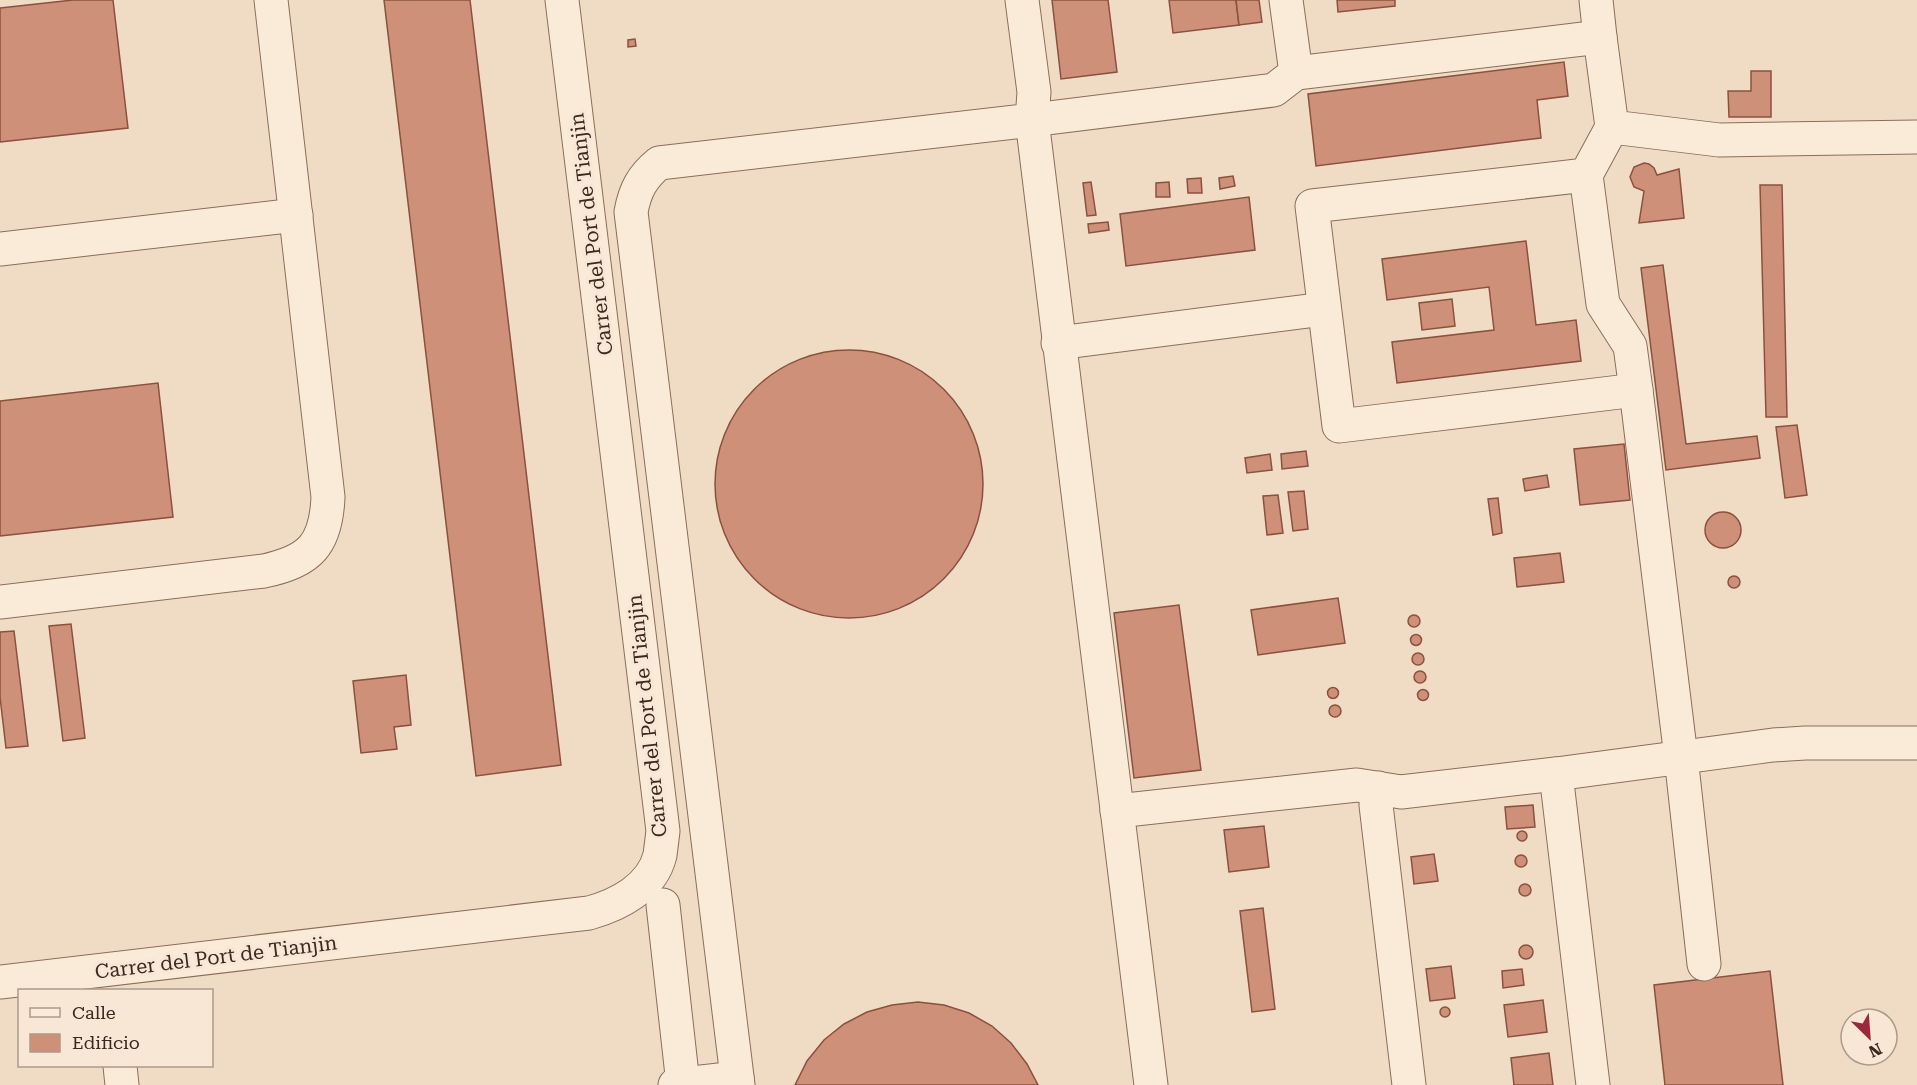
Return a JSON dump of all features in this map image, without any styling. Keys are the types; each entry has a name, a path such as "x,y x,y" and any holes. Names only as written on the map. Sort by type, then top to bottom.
{"lane":[{"path":"0,602 283,567 300,560 315,546 322,533 327,516 328,496 271,0"},
{"name":"Carrer del Port de Tianjin","path":"0,982 110,980 589,913 611,907 631,895 649,878 659,857 663,831 562,0"},
{"path":"1022,0 1034,92 1032,120 1058,343 1152,1085"},
{"path":"1286,0 1296,73"},
{"path":"1602,0 1596,0 1612,127 1586,175 1603,304 1630,346 1704,964"},
{"path":"663,905 679,1084 737,1081 631,212 638,186 646,174 659,162 1274,90 1296,73 1600,37"},
{"path":"1612,127 1719,140 1917,137"},
{"path":"1586,175 1312,206 1339,426 1636,390"},
{"path":"0,249 296,215"},
{"path":"1058,343 1323,309"},
{"path":"1117,811 1357,785 1401,792 1773,745 1917,743"},
{"path":"1556,774 1593,1085"},
{"path":"1378,788 1376,805 1409,1085"},
{"path":"120,1067 122,1085"}],"building":[{"path":"73,0 113,0 128,128 0,142 0,8"},
{"path":"384,0 470,0 561,765 476,776"},
{"path":"1052,0 1108,0 1117,72 1061,79"},
{"path":"1169,0 1236,0 1239,25 1173,33"},
{"path":"1236,0 1259,0 1262,22 1239,25"},
{"path":"1337,0 1395,0 1395,6 1338,12"},
{"path":"635,39 636,46 628,47 628,40"},
{"path":"1564,62 1568,96 1537,100 1541,138 1316,166 1308,94"},
{"path":"1751,71 1771,71 1771,117 1729,117 1728,91 1751,91"},
{"path":"1644,163 1654,168 1657,175 1679,169 1684,218 1639,223 1644,191 1634,187 1630,177 1634,167"},
{"path":"1233,176 1235,186 1220,189 1219,178"},
{"path":"1201,178 1202,193 1188,193 1187,179"},
{"path":"1091,182 1096,215 1087,216 1083,183"},
{"path":"1169,182 1170,197 1156,197 1156,183"},
{"path":"1760,185 1782,185 1787,417 1766,417"},
{"path":"1249,197 1255,250 1126,266 1120,214"},
{"path":"1108,222 1109,230 1089,233 1088,224"},
{"path":"1526,241 1536,325 1576,320 1581,361 1397,383 1392,342 1494,330 1489,287 1387,300 1382,259"},
{"path":"1663,265 1686,444 1757,436 1760,458 1666,470 1641,268"},
{"path":"1452,299 1455,326 1422,330 1419,303"},
{"path":"849,350 875,353 900,360 923,373 944,389 960,410 973,433 980,458 983,484 980,510 973,535 960,558 944,579 923,595 900,608 875,615 849,618 823,615 798,608 775,595 754,579 738,558 725,535 718,510 715,484 718,458 725,433 738,410 754,389 775,373 798,360 823,353"},
{"path":"158,383 173,517 0,536 0,401"},
{"path":"1797,425 1807,495 1785,498 1776,427"},
{"path":"1624,444 1630,500 1580,505 1574,449"},
{"path":"1306,451 1308,466 1282,469 1281,454"},
{"path":"1270,454 1272,470 1247,473 1245,458"},
{"path":"1547,475 1549,487 1525,491 1523,479"},
{"path":"1304,491 1308,529 1293,531 1288,492"},
{"path":"1278,495 1283,533 1267,535 1263,496"},
{"path":"1498,498 1502,533 1493,535 1488,499"},
{"path":"1723,512 1736,517 1741,530 1736,543 1723,548 1710,543 1705,530 1710,517"},
{"path":"1560,553 1564,582 1517,587 1514,558"},
{"path":"1734,576 1740,582 1734,588 1728,582"},
{"path":"1338,598 1345,643 1258,655 1251,610"},
{"path":"1179,605 1201,770 1134,778 1114,613"},
{"path":"1414,615 1420,621 1414,627 1408,621"},
{"path":"71,624 85,738 63,741 49,626"},
{"path":"14,631 28,746 6,748 0,697 0,632"},
{"path":"1416,634 1422,640 1416,646 1410,640"},
{"path":"1418,653 1424,659 1418,665 1412,659"},
{"path":"1422,671 1426,677 1422,683 1418,683 1414,675"},
{"path":"406,675 411,725 394,727 397,749 361,753 353,681"},
{"path":"1333,687 1339,693 1333,699 1327,693"},
{"path":"1423,690 1427,691 1427,699 1423,700 1419,699 1418,695 1419,691"},
{"path":"1337,705 1341,711 1337,717 1333,717 1329,709"},
{"path":"1533,805 1535,827 1507,829 1505,807"},
{"path":"1264,826 1269,867 1229,872 1224,830"},
{"path":"1522,831 1526,832 1526,840 1522,841 1518,840 1517,836 1518,832"},
{"path":"1434,854 1438,881 1414,884 1411,857"},
{"path":"1521,855 1527,861 1521,867 1515,861"},
{"path":"1525,884 1531,890 1525,896 1519,890"},
{"path":"1263,908 1275,1009 1252,1012 1240,911"},
{"path":"1526,945 1531,947 1533,952 1531,957 1526,959 1521,957 1519,952 1521,947"},
{"path":"1451,966 1455,998 1430,1001 1426,969"},
{"path":"1522,969 1524,985 1503,988 1502,971"},
{"path":"1770,971 1783,1085 1665,1085 1654,985"},
{"path":"1543,1000 1547,1032 1508,1037 1504,1005"},
{"path":"918,1002 944,1005 969,1013 992,1026 1011,1043 1027,1064 1038,1085 795,1085 807,1061 824,1040 844,1024 867,1012 892,1005"},
{"path":"1445,1007 1450,1012 1445,1017 1440,1012"},
{"path":"1549,1053 1553,1085 1514,1085 1511,1058"}]}
